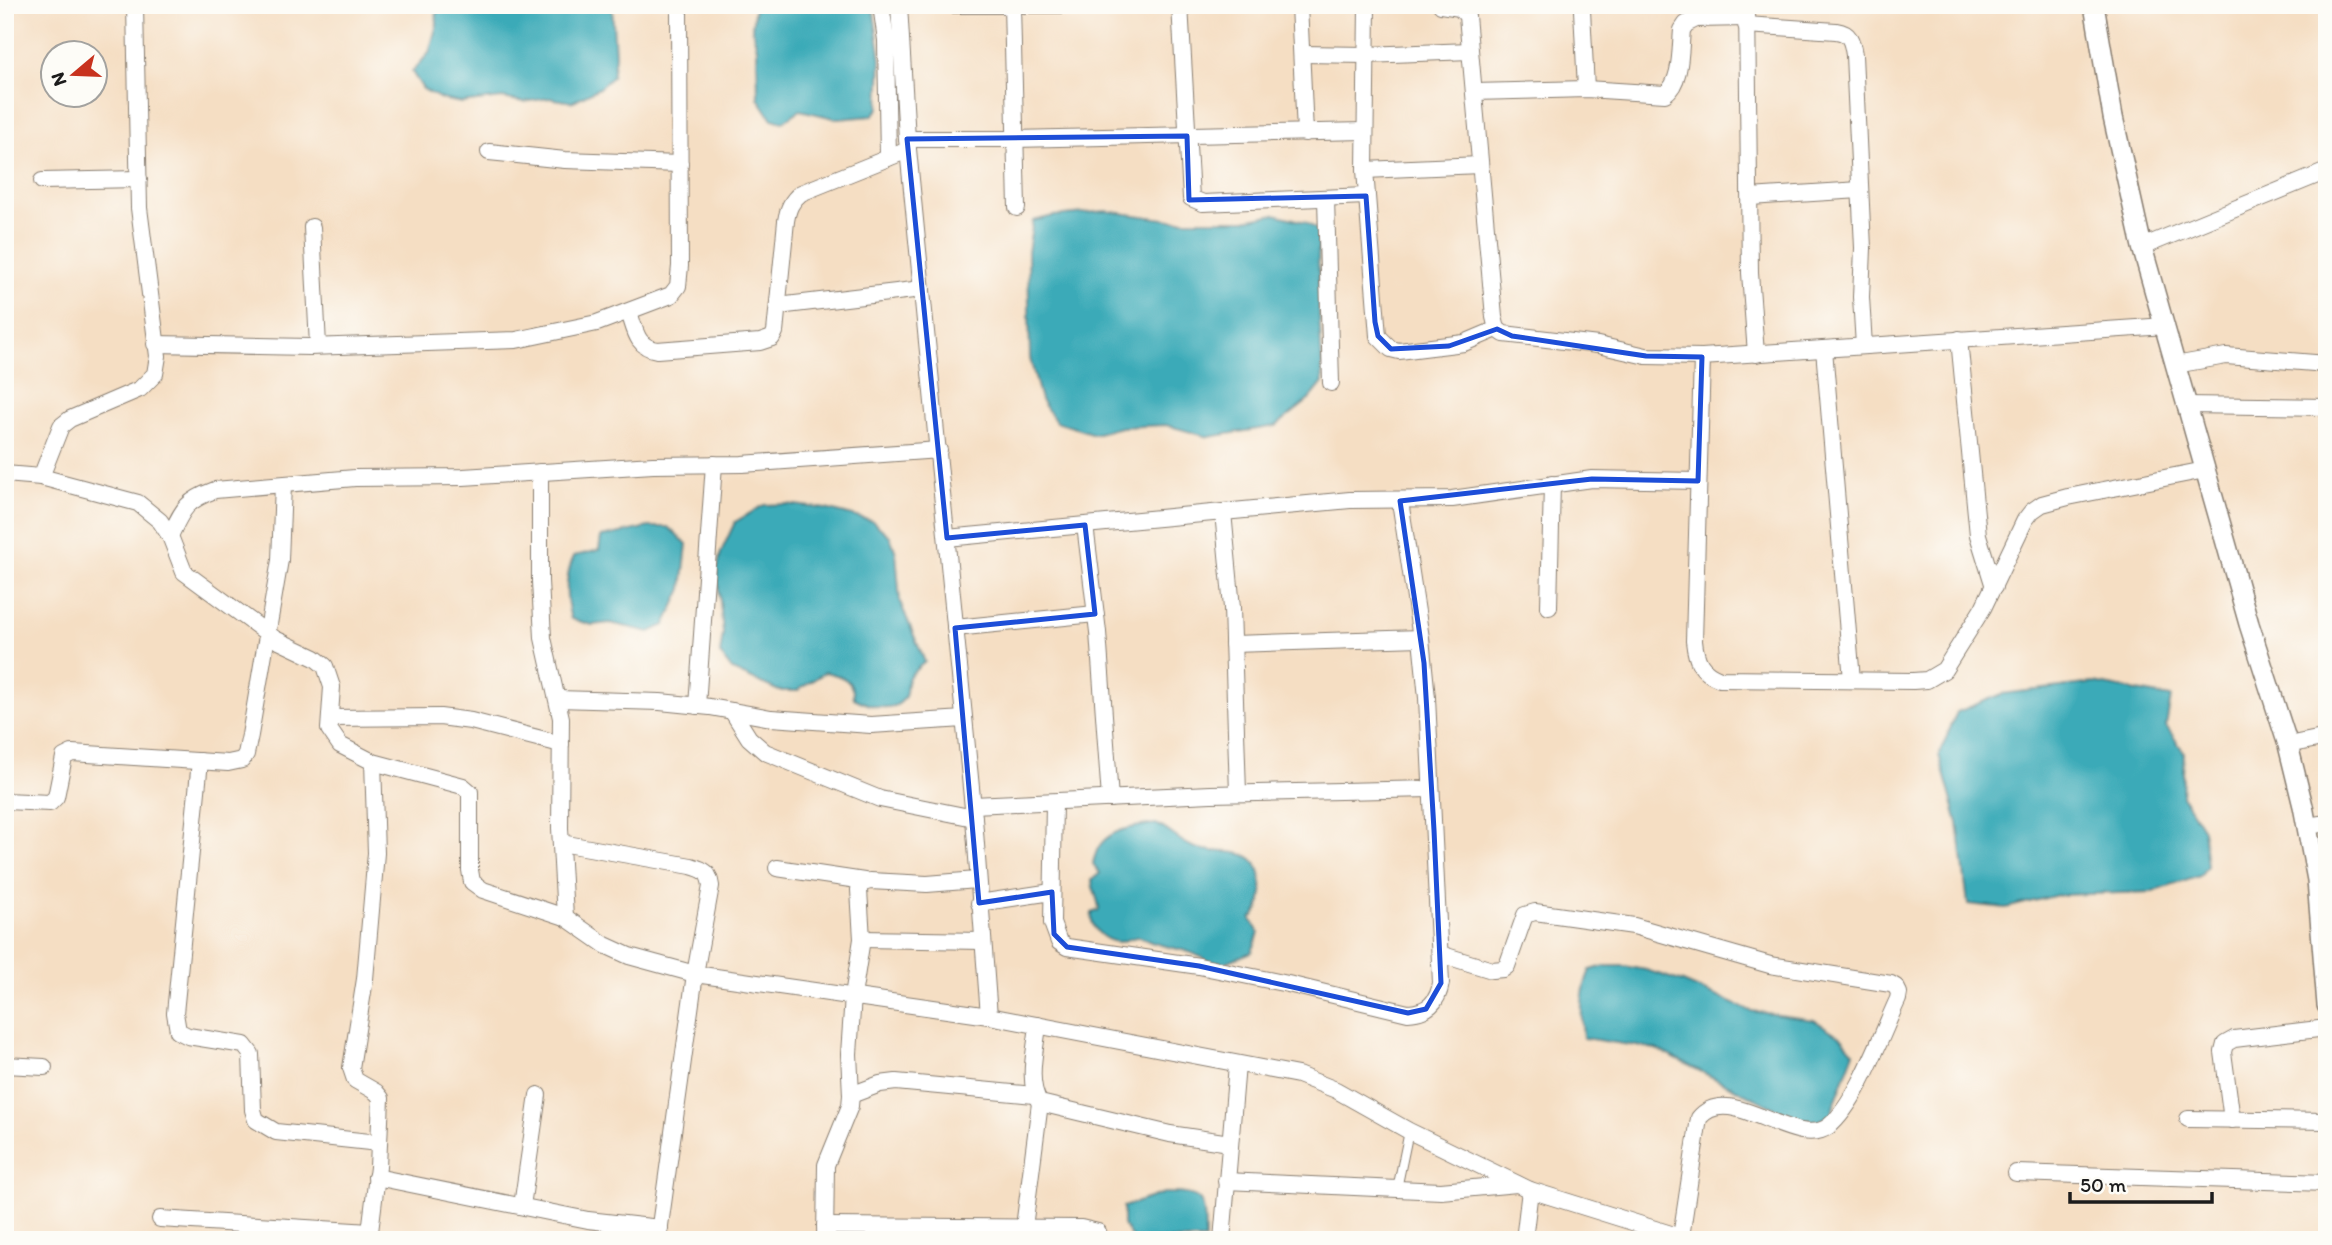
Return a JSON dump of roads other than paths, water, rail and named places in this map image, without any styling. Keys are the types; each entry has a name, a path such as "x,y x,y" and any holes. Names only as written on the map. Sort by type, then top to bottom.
{"street":[{"path":"41,477 61,426 70,419 140,389 155,374 158,356 139,208 135,5"},
{"path":"155,344 318,346 516,340 588,325 671,295 678,286 680,266 679,5"},
{"path":"881,5 899,151 922,289 974,812 989,1016"},
{"path":"899,5 899,151"},
{"path":"945,5 1157,5"},
{"path":"1180,5 1189,191 1194,201 1203,203 1366,196"},
{"path":"1300,5 1305,133"},
{"path":"1367,5 1365,170 1378,336 1382,343 1399,351 1449,346 1474,340 1497,329"},
{"path":"1441,5 1465,11 1467,16 1494,317 1497,329 1512,337 1598,345 1646,356 1702,357 2166,326"},
{"path":"2094,5 2113,117 2142,247 2249,624 2288,745 2322,879 2327,1005"},
{"path":"1012,6 1017,208"},
{"path":"1582,10 1586,89"},
{"path":"1474,92 1586,89 1665,94 1675,82 1682,30 1685,24 1696,19 1746,16 1845,32 1850,37 1854,55 1863,248 1861,297 1864,346"},
{"path":"1746,16 1750,273 1756,354"},
{"path":"1302,54 1366,55 1470,51"},
{"path":"629,312 639,341 648,349 772,338 775,332 786,221 794,199 801,193 899,151 1015,139 1365,131"},
{"path":"489,152 565,160 680,164"},
{"path":"1365,170 1480,165"},
{"path":"2142,247 2327,170"},
{"path":"42,181 139,179"},
{"path":"1750,197 1860,190"},
{"path":"1326,198 1331,383"},
{"path":"312,227 318,346"},
{"path":"778,306 922,289"},
{"path":"1959,339 1978,535 1994,587"},
{"path":"1825,349 1852,680"},
{"path":"2175,365 2226,356 2327,364"},
{"path":"1702,357 1694,641 1698,663 1704,671 1720,678 1913,681 1936,677 1944,670 1983,608 2025,520 2032,511 2042,504 2068,497 2204,470"},
{"path":"2185,405 2327,407"},
{"path":"170,536 181,513 193,498 215,490 355,478 463,477 939,450"},
{"path":"697,706 714,464"},
{"path":"540,472 540,581 548,666 558,699 565,917"},
{"path":"5,474 41,477 138,503 159,520 170,536 184,572 267,633 325,666 332,687 329,729 340,745 373,762 463,786 470,792 472,882 483,890 565,917 605,945 629,956 695,974 989,1016 1298,1075 1336,1090 1409,1131 1524,1187 1686,1239 1699,1118 1706,1109 1732,1108 1800,1130 1815,1132 1826,1129 1851,1098 1899,993 1891,984 1770,965 1634,926 1535,912 1525,915 1507,966 1503,970 1492,970 1440,954"},
{"path":"947,538 1350,500 1452,499 1592,478 1698,481"},
{"path":"1549,607 1552,484"},
{"path":"5,801 50,803 56,797 64,757 72,753 228,763 242,760 246,754 280,560 283,485"},
{"path":"1054,802 1054,934 1059,942 1067,947 1211,969 1408,1013 1426,1009 1439,995 1441,983 1427,698 1421,638 1400,501"},
{"path":"1223,512 1233,644 1238,793"},
{"path":"1085,525 1110,799"},
{"path":"955,628 1095,614"},
{"path":"1233,644 1421,638"},
{"path":"558,699 660,702 771,718 871,725 964,719"},
{"path":"732,711 749,738 765,752 880,799 974,812 1054,802 1110,799 1431,789"},
{"path":"330,718 440,717 471,721 561,744"},
{"path":"2288,745 2327,737"},
{"path":"200,761 175,1013 178,1031 188,1036 244,1045 251,1054 253,1110 256,1120 265,1127 276,1132 379,1143"},
{"path":"160,1219 369,1236 379,1143 380,1098 376,1092 355,1080 351,1068 365,979 376,853 373,762"},
{"path":"2307,826 2327,823"},
{"path":"376,1177 659,1234 695,974 711,886 710,875 705,870 561,843"},
{"path":"777,868 864,881 927,884 977,880"},
{"path":"864,881 859,890 862,939 853,996 849,1054 850,1106 826,1166 825,1233 1024,1227 1093,1230 1098,1232 1101,1240"},
{"path":"979,903 1052,892"},
{"path":"862,939 983,941"},
{"path":"1024,1227 1037,1099 1032,1082 1038,1025"},
{"path":"2232,1120 2223,1052 2225,1044 2234,1039 2327,1028"},
{"path":"5,1065 44,1068"},
{"path":"1222,1240 1237,1065"},
{"path":"851,1095 867,1087 896,1082 1037,1099 1170,1134 1230,1143"},
{"path":"522,1206 538,1095"},
{"path":"2188,1119 2327,1121"},
{"path":"2016,1173 2327,1183"},
{"path":"1226,1181 1441,1191 1524,1187"},
{"path":"1524,1187 1524,1240"}],"lane":[{"path":"1397,1189 1409,1131"}],"water":[{"path":"436,5 612,5 615,56 612,77 599,88 572,102 549,98 524,102 502,98 461,103 441,99 423,89 412,72 429,53 437,24"},
{"path":"755,5 867,5 874,13 881,59 879,108 872,116 838,119 800,110 783,122 772,119 758,98 757,48 752,28"},
{"path":"1106,211 1171,220 1245,220 1275,214 1305,222 1318,230 1323,383 1310,399 1276,426 1209,437 1166,425 1121,427 1094,434 1056,422 1041,400 1030,358 1028,252 1033,221 1053,216"},
{"path":"787,504 826,509 872,521 890,536 896,553 900,602 925,662 909,677 905,696 900,703 880,707 859,701 854,698 846,679 825,672 797,691 779,691 732,670 720,654 723,633 717,570 721,552 735,522 764,505"},
{"path":"649,527 668,527 687,544 682,589 665,625 650,632 610,623 592,625 571,619 567,587 574,556 599,550 601,537"},
{"path":"2093,683 2171,697 2166,726 2184,752 2182,796 2203,829 2207,866 2200,876 2153,892 2058,895 2006,908 1968,904 1958,823 1939,755 1957,712 2002,694"},
{"path":"1156,824 1193,847 1239,853 1248,856 1255,863 1260,873 1262,893 1258,909 1251,919 1259,933 1252,952 1226,962 1211,963 1190,952 1139,937 1121,942 1112,941 1102,936 1095,928 1092,913 1099,910 1092,880 1100,873 1093,864 1101,844 1107,837 1124,829"},
{"path":"1605,966 1646,970 1683,982 1751,1011 1814,1020 1841,1037 1854,1052 1830,1116 1816,1122 1798,1120 1656,1049 1583,1038 1584,987 1590,970"},
{"path":"1164,1193 1189,1194 1201,1202 1205,1240 1133,1240 1123,1225 1123,1207"}]}
